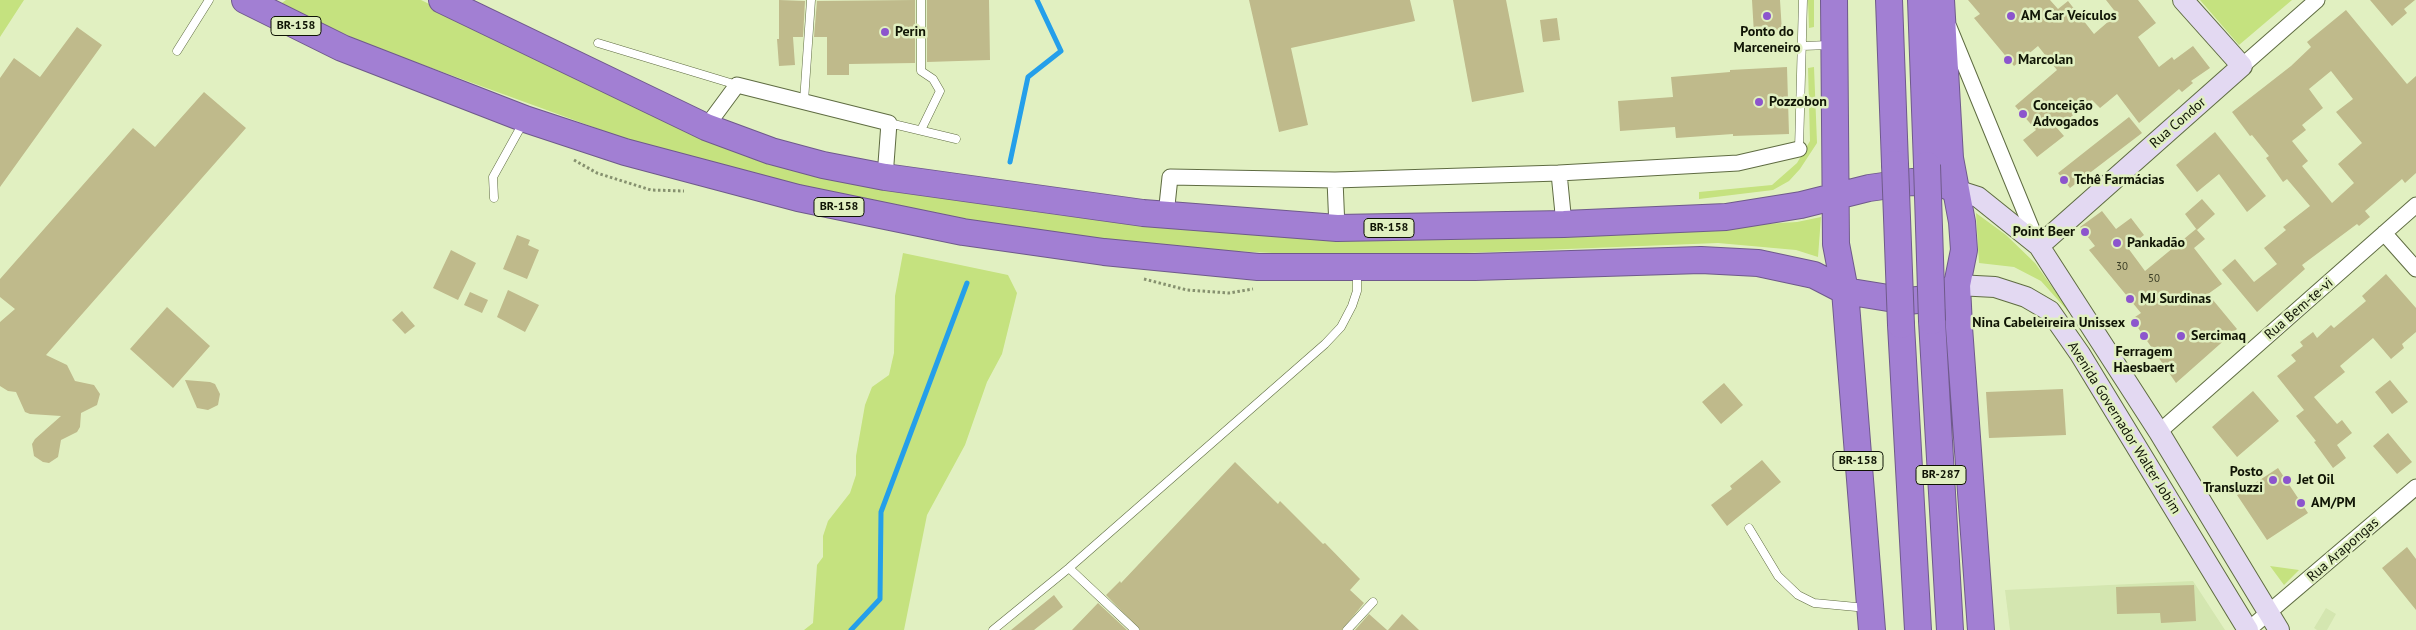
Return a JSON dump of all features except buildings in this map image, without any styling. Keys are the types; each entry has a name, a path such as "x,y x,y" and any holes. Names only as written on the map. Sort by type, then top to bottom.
{"highway":[{"name":"BR-158","path":"442,0 706,127 771,151 823,165 885,177 1166,215 1337,228 1564,224 1726,217 1837,198 1869,188 1912,182 1943,184 1956,190"},
{"path":"1834,0 1836,244 1845,291 1907,301 1938,298 1957,285"},
{"name":"BR-287","path":"1889,0 1901,325 1918,630"},
{"name":"BR-158","path":"253,1 342,48 525,119 625,152 798,198 963,232 1104,252 1258,267 1357,269 1475,268 1701,260 1758,263 1814,275 1845,291 1870,619"},
{"path":"1935,3 1950,158 1964,250 1957,285 1981,630"},
{"name":"BR-287","path":"1935,3 1927,165 1932,321 1950,630"}],"main road":[{"path":"2183,0 2242,66"},
{"name":"Rua Condor","path":"2039,246 2242,66"},
{"name":"Avenida Governador Walter Jobim","path":"1956,190 1978,197 2039,246 2159,432 2274,622"},
{"name":"Avenida Governador Walter Jobim","path":"1957,285 1995,287 2026,297 2050,311 2080,354 2248,630"}],"street":[{"name":"Rua Condor","path":"2242,66 2317,0"},
{"name":"Avenida Governador Walter Jobim","path":"1935,3 2039,246"},
{"path":"706,127 737,85 889,122 885,177"},
{"path":"1166,215 1170,178 1334,180 1559,173 1738,163 1799,149"},
{"path":"1559,173 1564,224"},
{"path":"1334,180 1337,228"},
{"name":"Rua Bem-te-vi","path":"2159,432 2416,205"},
{"path":"2384,233 2416,269"},
{"name":"Rua Arapongas","path":"2248,630 2274,622 2416,487"}],"lane":[{"path":"177,51 209,0"},
{"path":"804,102 811,0"},
{"path":"921,130 940,91 933,79 921,71 922,0"},
{"path":"1799,149 1803,0"},
{"path":"598,44 737,85"},
{"path":"1802,46 1835,44"},
{"path":"494,198 494,177 525,119"},
{"path":"889,122 956,139"},
{"path":"993,630 1069,568 1341,327 1357,291 1357,269"},
{"path":"1748,528 1778,576 1798,595 1814,603 1870,619"},
{"path":"1069,568 1136,630"},
{"path":"1347,630 1373,602"}],"shaded area":[{"path":"2193,581 2225,630 2010,630 2005,590"},
{"path":"2326,608 2336,614 2327,630 2317,630 2314,628"}],"green space":[{"path":"0,0 24,0 0,37"},
{"path":"286,0 421,0 660,115 917,192 1058,215 1156,226 1716,227 1797,222 1821,217 1818,257 1796,250 1718,243 1441,254 1313,255 1212,250 1053,233 917,212 846,197 648,147 374,47 279,5"},
{"path":"1808,0 1814,0 1814,27 1809,28"},
{"path":"2200,0 2292,0 2239,45"},
{"path":"1814,67 1817,143 1800,169 1789,181 1773,190 1699,199 1699,192 1772,185 1797,163 1810,141 1808,68"},
{"path":"1976,213 2006,235 2035,263 2075,319 2041,281 2014,267 1979,263"},
{"path":"903,253 1008,275 1017,293 1002,354 987,382 965,445 927,515 904,630 804,630 813,623 817,565 823,557 823,536 828,521 850,493 856,475 856,456 865,405 872,387 889,375 894,353 895,296"},
{"path":"2270,566 2299,570 2284,585"}],"waterway":[{"path":"1010,162 1028,77 1061,51 1037,0"},
{"path":"851,630 880,599 881,512 967,283"}],"place":[{"name":"Ponto do Marceneiro","path":"1767,16"},
{"name":"AM Car Veículos","path":"2011,16"},
{"name":"Perin","path":"885,32"},
{"name":"Marcolan","path":"2008,60"},
{"name":"Pozzobon","path":"1759,102"},
{"name":"Conceição Advogados","path":"2023,114"},
{"name":"Tchê Farmácias","path":"2064,180"},
{"name":"Point Beer","path":"2085,232"},
{"name":"Pankadão","path":"2117,243"},
{"name":"MJ Surdinas","path":"2130,299"},
{"name":"Nina Cabeleireira Unissex","path":"2135,323"},
{"name":"Ferragem Haesbaert","path":"2144,336"},
{"name":"Sercimaq","path":"2181,336"},
{"name":"Posto Transluzzi","path":"2273,480"},
{"name":"Jet Oil","path":"2287,480"},
{"name":"AM/PM","path":"2301,503"}]}
